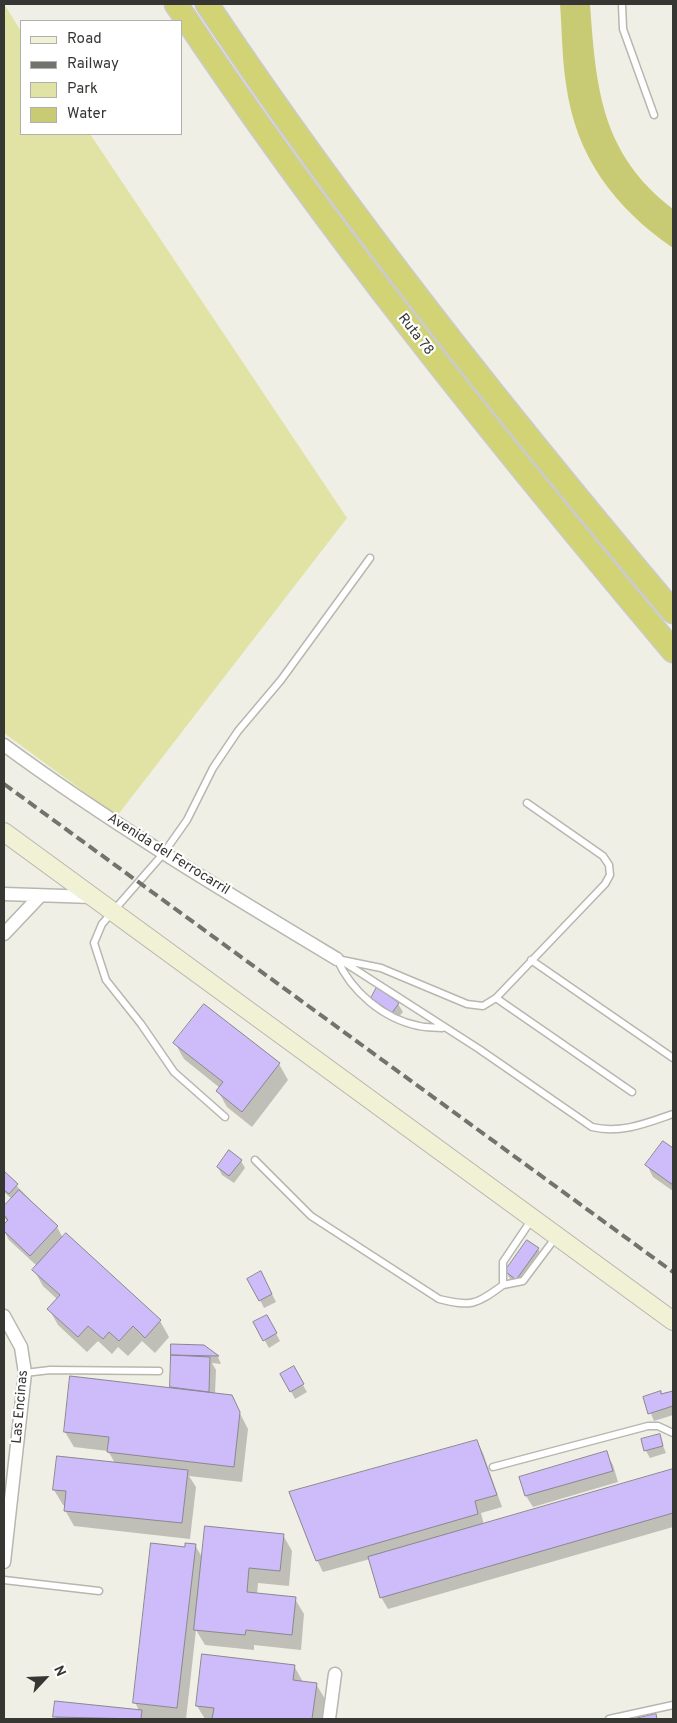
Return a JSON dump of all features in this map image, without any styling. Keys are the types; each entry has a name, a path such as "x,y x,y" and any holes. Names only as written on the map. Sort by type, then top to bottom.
{"highway":[{"name":"Ruta 78","path":"176,4 334,230 393,308 533,485 673,651"},
{"name":"Ruta 78","path":"207,4 296,133 393,266 533,445 673,612"}],"main road":[{"path":"4,832 673,1321"}],"street":[{"name":"Avenida del Ferrocarril","path":"4,745 60,786 163,854 337,959"},
{"path":"4,894 94,898"},
{"path":"4,934 40,896"},
{"name":"Las Encinas","path":"4,1316 21,1347 25,1373 4,1562"},
{"path":"329,1719 335,1674"}],"lane":[{"path":"622,4 623,29 654,115"},
{"path":"225,1117 174,1072 141,1024 106,980 94,942 102,924 163,854 187,820 224,750 252,711 281,680 370,558"},
{"path":"337,959 381,968 467,1004 483,1006 496,998 605,884 610,875 609,866 603,856 527,804"},
{"path":"337,959 592,1126 612,1129 637,1127 673,1114"},
{"path":"337,959 342,971 356,989 380,1009 405,1023 419,1027 444,1028"},
{"path":"531,960 673,1058"},
{"path":"496,998 632,1092"},
{"path":"255,1160 311,1216 438,1299 463,1305 484,1299 503,1285 523,1280 557,1236"},
{"path":"503,1285 503,1262 533,1218"},
{"path":"25,1373 50,1370 159,1371"},
{"path":"493,1467 648,1426 658,1426 673,1433"},
{"path":"4,1580 100,1592"},
{"path":"609,1719 673,1705"}],"green space":[{"path":"4,4 20,29 20,135 91,135 347,518 117,816 4,733"}],"water":[{"path":"560,4 590,4 595,64 607,117 617,142 630,166 649,188 673,209 673,248 633,215 616,197 601,178 589,157 571,110 566,84"}],"building":[{"path":"377,987 399,1003 392,1013 371,998"},
{"path":"204,1004 280,1063 242,1112 216,1091 223,1082 173,1043"},
{"path":"663,1141 673,1148 673,1185 645,1165"},
{"path":"229,1150 242,1160 229,1176 217,1167"},
{"path":"4,1171 18,1184 9,1194 4,1190"},
{"path":"19,1190 58,1226 30,1256 4,1231 4,1224 8,1220 4,1215 4,1206"},
{"path":"66,1233 161,1320 145,1338 133,1326 119,1341 109,1332 103,1339 88,1326 78,1337 47,1309 60,1295 32,1270"},
{"path":"527,1240 539,1248 516,1280 505,1271"},
{"path":"261,1271 272,1294 259,1301 247,1279"},
{"path":"267,1315 277,1333 263,1341 253,1322"},
{"path":"171,1344 204,1345 219,1356 171,1355"},
{"path":"171,1355 210,1357 209,1392 170,1387"},
{"path":"294,1366 304,1384 290,1392 280,1374"},
{"path":"70,1376 232,1395 240,1412 234,1467 107,1452 109,1437 64,1432"},
{"path":"661,1391 661,1394 673,1391 673,1406 648,1414 643,1397"},
{"path":"660,1434 663,1446 644,1451 641,1439"},
{"path":"477,1440 497,1495 475,1501 478,1514 316,1561 289,1492"},
{"path":"607,1451 613,1471 525,1496 519,1477"},
{"path":"57,1456 188,1470 182,1523 64,1511 66,1491 53,1490"},
{"path":"673,1469 673,1513 380,1598 368,1557"},
{"path":"205,1526 284,1534 280,1571 249,1568 247,1592 296,1597 292,1635 246,1630 245,1635 194,1630"},
{"path":"151,1543 185,1547 185,1543 196,1544 177,1708 133,1703"},
{"path":"202,1654 295,1665 293,1680 317,1683 312,1719 212,1719 214,1708 196,1706"},
{"path":"55,1701 142,1710 141,1719 53,1717"},
{"path":"656,1714 657,1719 633,1719"}],"railway":[{"path":"4,784 673,1272"}]}
